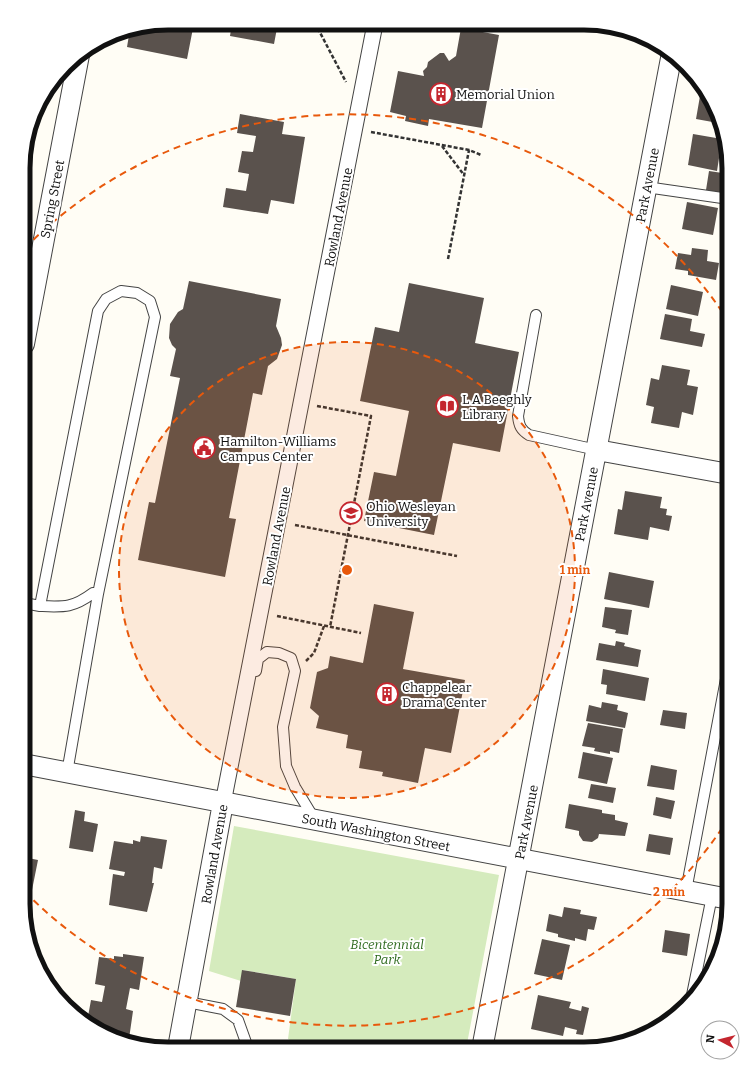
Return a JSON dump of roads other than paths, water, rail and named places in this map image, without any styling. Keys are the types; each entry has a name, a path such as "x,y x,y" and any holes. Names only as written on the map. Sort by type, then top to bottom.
{"street":[{"name":"Rowland Avenue","path":"179,1042 227,803 260,613 374,30"},
{"name":"Park Avenue","path":"483,1042 671,61"},
{"name":"Spring Street","path":"30,311 77,64"},
{"path":"597,450 722,473"},
{"name":"South Washington Street","path":"30,765 720,898"}],"lane":[{"path":"646,187 722,198"},
{"path":"40,606 98,311 106,299 121,291 137,292 150,301 155,317 98,594 67,773"},
{"path":"536,315 518,416 519,425 529,435 597,450"},
{"path":"30,604 40,606 62,607 80,603 94,593 98,594"},
{"path":"227,803 258,659 267,652 279,653 291,658 295,670 283,727 286,766 315,820"},
{"path":"686,891 722,700"},
{"path":"695,986 720,898"},
{"path":"187,1002 223,1009 238,1020 246,1042"}],"place":[{"name":"Memorial Union","path":"441,94"},
{"name":"L A Beeghly Library","path":"447,406"},
{"name":"Hamilton-Williams Campus Center","path":"204,448"},
{"name":"Ohio Wesleyan University","path":"351,513"},
{"name":"Chappelear Drama Center","path":"387,694"}],"park label":[{"name":"Bicentennial Park","path":"387,952"}]}
